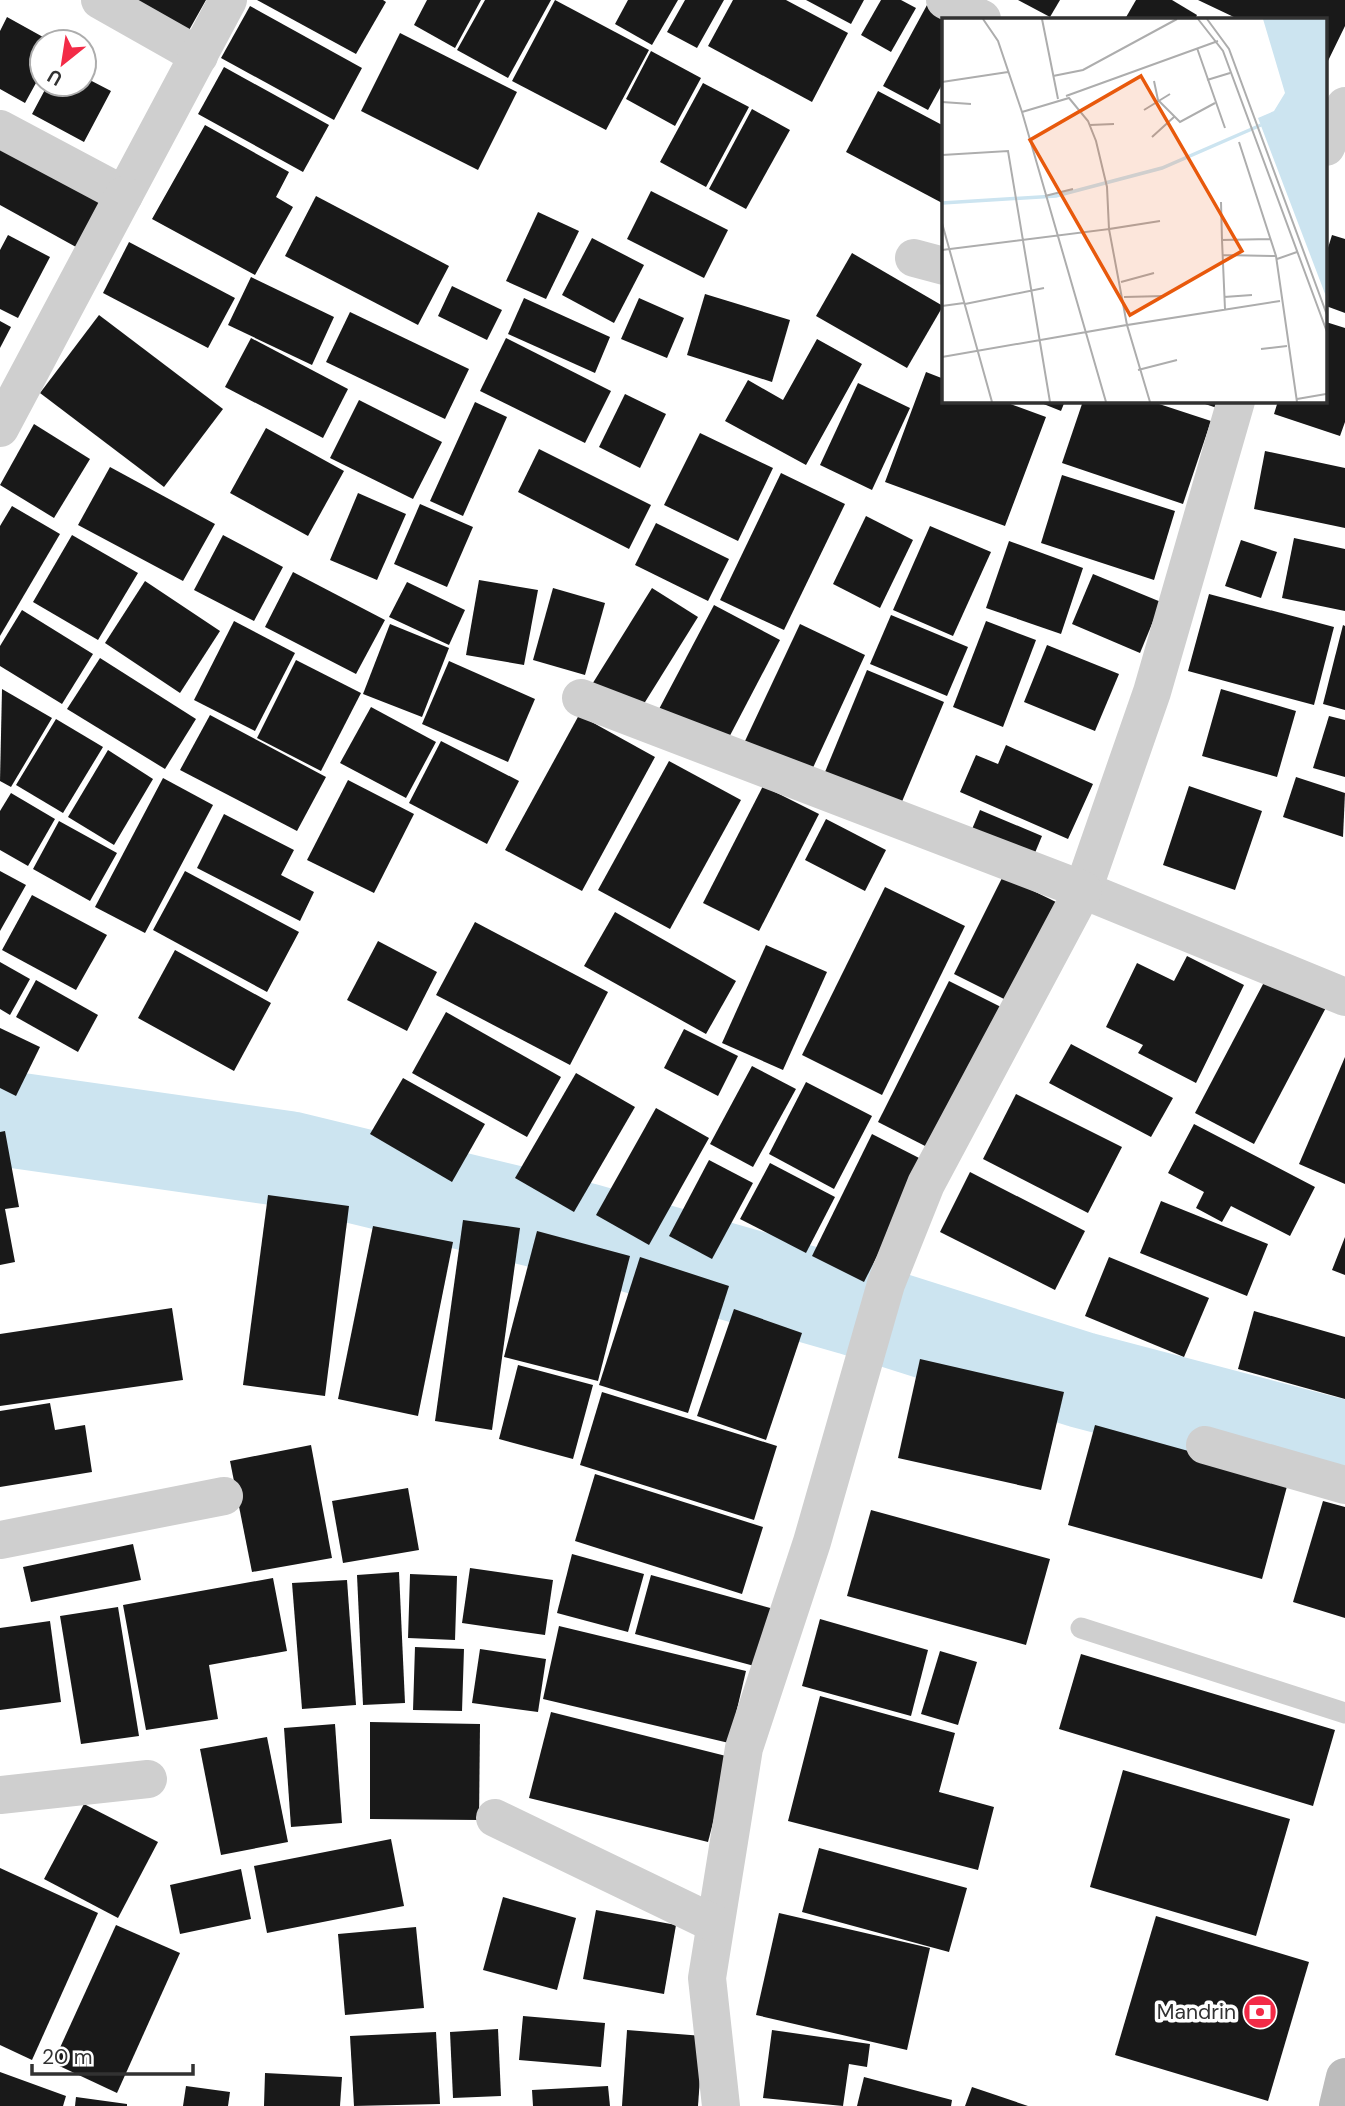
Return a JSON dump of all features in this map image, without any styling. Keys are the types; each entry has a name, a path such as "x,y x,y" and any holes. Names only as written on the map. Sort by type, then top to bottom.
{"street":[{"path":"100,0 199,56"},
{"path":"0,428 228,0"},
{"path":"945,0 980,18"},
{"path":"1328,143 1345,106"},
{"path":"0,129 124,195"},
{"path":"721,2106 707,1978 744,1748 813,1542 886,1284 926,1184 1083,890 1152,692 1236,402"},
{"path":"581,698 1083,890 1345,997"},
{"path":"1205,1445 1345,1485"},
{"path":"0,1540 223,1496"},
{"path":"0,1795 148,1779"},
{"path":"495,1818 715,1924"},
{"path":"1338,2106 1345,2077"}],"lane":[{"path":"1081,1628 1345,1713"}],"building":[{"path":"130,0 206,0 188,32"},
{"path":"257,0 383,0 386,2 356,54"},
{"path":"427,0 481,0 455,48 414,25"},
{"path":"485,0 551,0 508,78 457,50"},
{"path":"555,0 649,50 606,130 512,81"},
{"path":"628,0 678,0 652,45 615,24"},
{"path":"685,0 724,0 697,48 667,32"},
{"path":"733,0 786,0 848,33 812,102 708,46"},
{"path":"806,0 864,0 851,24"},
{"path":"881,0 901,0 916,8 891,52 861,35"},
{"path":"1018,0 1060,0 1050,17"},
{"path":"1136,0 1172,0 1197,15 1196,18 1126,18"},
{"path":"1198,0 1345,0 1345,26 1328,61 1328,18 1236,18"},
{"path":"927,5 943,18 942,85 928,110 883,86"},
{"path":"250,6 362,68 334,120 221,58"},
{"path":"7,17 28,29 28,98 25,103 0,89 0,31"},
{"path":"400,33 517,92 478,170 361,111"},
{"path":"651,51 701,78 675,126 626,99"},
{"path":"224,67 329,125 303,172 198,114"},
{"path":"703,83 749,107 706,187 660,162"},
{"path":"98,84 111,91 84,142 32,114 41,98 98,98"},
{"path":"878,91 942,125 942,203 846,152"},
{"path":"752,109 790,130 746,209 709,189"},
{"path":"205,125 289,172 276,197 293,207 255,275 152,219"},
{"path":"0,137 105,194 76,247 0,205"},
{"path":"651,191 728,230 704,278 627,239"},
{"path":"316,196 449,266 418,325 285,256"},
{"path":"538,212 579,231 546,299 506,281"},
{"path":"8,235 50,257 18,318 0,309 0,250"},
{"path":"1332,235 1345,239 1345,313 1328,307 1328,248"},
{"path":"592,238 644,265 614,323 562,295"},
{"path":"129,242 235,298 208,348 103,293"},
{"path":"852,253 942,305 907,368 816,316"},
{"path":"251,277 334,317 312,365 228,325"},
{"path":"452,286 502,310 487,340 438,316"},
{"path":"705,294 790,320 772,382 687,355"},
{"path":"524,298 610,337 595,373 508,334"},
{"path":"639,298 684,318 667,358 621,339"},
{"path":"350,312 469,369 445,419 326,362"},
{"path":"99,315 223,409 164,487 40,393"},
{"path":"0,321 11,327 0,348"},
{"path":"1328,323 1345,328 1345,422 1340,436 1274,414 1278,402 1328,402"},
{"path":"251,338 348,389 323,438 225,387"},
{"path":"506,338 611,391 585,443 480,391"},
{"path":"817,339 862,364 806,465 725,421 748,380 783,400"},
{"path":"926,372 942,378 942,402 1005,402 1046,417 1005,526 885,482"},
{"path":"858,383 910,408 872,490 820,465"},
{"path":"625,394 666,414 640,468 599,447"},
{"path":"359,400 442,442 413,499 330,458"},
{"path":"475,402 507,417 463,516 430,501"},
{"path":"1038,402 1065,402 1061,411"},
{"path":"1083,402 1153,402 1211,421 1183,504 1062,463"},
{"path":"1199,402 1223,402 1220,409"},
{"path":"34,424 90,459 54,518 0,485"},
{"path":"266,428 344,471 308,536 230,493"},
{"path":"700,433 773,468 738,541 664,505"},
{"path":"539,449 651,505 629,549 518,492"},
{"path":"1265,451 1345,468 1345,528 1254,509"},
{"path":"110,467 215,524 183,581 78,525"},
{"path":"781,473 845,504 784,630 720,600"},
{"path":"1062,475 1175,511 1154,580 1041,543"},
{"path":"358,493 406,514 377,580 330,560"},
{"path":"420,504 473,527 447,587 394,564"},
{"path":"12,506 60,534 0,636 0,526"},
{"path":"866,516 913,540 880,608 833,584"},
{"path":"656,523 729,559 708,601 635,565"},
{"path":"930,526 991,552 953,636 893,610"},
{"path":"72,535 138,573 98,640 33,602"},
{"path":"223,535 283,567 254,621 194,590"},
{"path":"1294,538 1345,549 1345,611 1282,598"},
{"path":"1241,540 1277,552 1261,598 1225,586"},
{"path":"1009,541 1083,568 1061,634 986,608"},
{"path":"293,572 385,620 356,674 265,627"},
{"path":"1093,574 1161,602 1140,653 1072,624"},
{"path":"479,580 538,590 524,665 466,655"},
{"path":"145,581 220,631 180,693 105,643"},
{"path":"407,582 465,610 449,645 389,617"},
{"path":"553,588 605,603 585,675 533,660"},
{"path":"652,588 698,617 637,715 591,686"},
{"path":"1209,594 1334,627 1314,705 1188,671"},
{"path":"714,605 780,640 724,747 658,711"},
{"path":"22,610 93,654 62,704 0,666 0,646"},
{"path":"891,615 968,647 947,696 870,664"},
{"path":"234,621 295,653 255,731 194,700"},
{"path":"986,621 1036,640 1003,727 953,707"},
{"path":"390,624 449,648 422,717 363,694"},
{"path":"800,624 865,655 811,772 745,741"},
{"path":"1343,625 1345,626 1345,710 1323,704"},
{"path":"1047,645 1119,674 1095,731 1024,702"},
{"path":"100,658 196,719 165,769 67,709"},
{"path":"296,660 361,693 321,771 257,738"},
{"path":"449,661 535,699 508,762 422,724"},
{"path":"867,670 944,702 901,804 825,772"},
{"path":"2,689 52,718 11,787 0,781"},
{"path":"1221,689 1296,711 1277,777 1202,756"},
{"path":"371,707 436,742 406,798 340,763"},
{"path":"210,715 326,777 297,831 180,770"},
{"path":"579,715 655,757 582,891 505,850"},
{"path":"1329,716 1345,720 1345,777 1313,768"},
{"path":"56,719 103,747 63,813 16,785"},
{"path":"441,741 519,781 487,844 409,803"},
{"path":"1006,745 1093,784 1068,839 960,792 976,755 998,764"},
{"path":"108,750 153,779 114,845 68,817"},
{"path":"669,761 741,800 670,929 598,890"},
{"path":"1296,777 1345,793 1343,837 1283,817"},
{"path":"163,778 213,805 145,933 95,907"},
{"path":"348,780 414,814 374,893 307,860"},
{"path":"763,786 819,814 759,931 703,903"},
{"path":"1189,786 1262,811 1235,890 1163,865"},
{"path":"11,793 55,819 28,866 0,850 0,811"},
{"path":"980,810 1042,836 1032,860 970,834"},
{"path":"224,814 294,850 281,875 314,892 300,921 197,868"},
{"path":"826,819 886,850 865,891 805,860"},
{"path":"59,821 117,853 90,901 33,869"},
{"path":"0,871 26,885 0,931"},
{"path":"185,871 299,932 267,992 153,930"},
{"path":"1003,876 1056,902 1006,1000 954,974"},
{"path":"885,887 965,926 882,1095 802,1055"},
{"path":"32,895 107,935 76,990 2,950"},
{"path":"615,912 736,981 706,1034 584,966"},
{"path":"475,922 608,992 570,1065 436,995"},
{"path":"378,941 437,972 407,1031 347,1000"},
{"path":"766,945 827,972 783,1070 722,1043"},
{"path":"175,950 271,1003 234,1071 138,1018"},
{"path":"1187,956 1244,985 1196,1083 1138,1053 1143,1045 1106,1027 1137,963 1174,981"},
{"path":"0,962 30,979 10,1015 0,1009"},
{"path":"1271,969 1330,1000 1254,1144 1195,1113"},
{"path":"36,980 98,1015 78,1052 16,1017"},
{"path":"949,981 1001,1007 931,1149 878,1122"},
{"path":"446,1012 561,1077 527,1137 412,1073"},
{"path":"0,1028 40,1047 16,1096 0,1088"},
{"path":"684,1029 738,1056 718,1096 664,1068"},
{"path":"1071,1044 1173,1098 1151,1137 1049,1083"},
{"path":"1345,1057 1345,1184 1299,1164"},
{"path":"752,1066 796,1089 753,1167 710,1144"},
{"path":"576,1073 635,1107 574,1212 515,1178"},
{"path":"403,1078 485,1124 452,1182 370,1134"},
{"path":"806,1082 872,1116 834,1189 769,1154"},
{"path":"1016,1094 1122,1147 1088,1213 983,1159"},
{"path":"656,1108 709,1138 649,1245 596,1215"},
{"path":"1194,1124 1315,1187 1290,1236 1231,1206 1222,1222 1196,1208 1204,1192 1168,1173"},
{"path":"5,1131 19,1207 5,1209 15,1262 0,1265 0,1132"},
{"path":"872,1134 925,1161 864,1282 812,1256"},
{"path":"709,1160 753,1183 712,1259 669,1236"},
{"path":"770,1163 835,1197 806,1253 740,1219"},
{"path":"970,1172 1085,1231 1055,1290 940,1232"},
{"path":"268,1195 349,1206 325,1396 243,1385"},
{"path":"1161,1201 1268,1244 1247,1296 1140,1253"},
{"path":"463,1220 520,1228 492,1430 435,1421"},
{"path":"373,1226 453,1242 418,1416 338,1399"},
{"path":"537,1231 630,1256 598,1381 504,1357"},
{"path":"1345,1237 1345,1275 1332,1270"},
{"path":"640,1257 729,1286 688,1413 599,1385"},
{"path":"1109,1257 1209,1298 1184,1357 1085,1316"},
{"path":"172,1308 183,1380 0,1406 0,1334"},
{"path":"734,1309 802,1333 766,1440 697,1416"},
{"path":"1254,1311 1345,1337 1345,1399 1238,1369"},
{"path":"920,1359 1064,1392 1041,1490 898,1458"},
{"path":"518,1365 593,1385 573,1459 499,1439"},
{"path":"602,1392 777,1446 754,1520 580,1465"},
{"path":"50,1403 55,1430 85,1425 92,1472 0,1487 0,1411"},
{"path":"1095,1425 1289,1479 1262,1579 1068,1525"},
{"path":"311,1445 332,1558 252,1572 230,1461"},
{"path":"595,1474 763,1527 742,1594 575,1541"},
{"path":"408,1488 419,1550 343,1563 332,1501"},
{"path":"1323,1501 1345,1507 1345,1618 1293,1602"},
{"path":"871,1510 1050,1559 1026,1645 847,1596"},
{"path":"133,1544 141,1580 31,1602 23,1567"},
{"path":"572,1554 644,1574 628,1632 557,1613"},
{"path":"470,1568 553,1580 545,1635 462,1623"},
{"path":"399,1572 405,1703 363,1705 357,1575"},
{"path":"410,1574 457,1576 455,1640 408,1638"},
{"path":"651,1575 774,1609 758,1667 635,1634"},
{"path":"273,1578 287,1651 209,1665 218,1719 146,1730 123,1605"},
{"path":"347,1580 356,1705 302,1709 292,1583"},
{"path":"118,1607 139,1736 81,1744 60,1616"},
{"path":"820,1619 928,1650 911,1716 802,1686"},
{"path":"50,1621 61,1702 0,1710 0,1628"},
{"path":"559,1626 746,1671 729,1743 543,1699"},
{"path":"415,1647 464,1649 462,1711 413,1710"},
{"path":"480,1649 546,1659 538,1712 472,1703"},
{"path":"940,1651 977,1662 958,1725 921,1714"},
{"path":"1081,1654 1335,1730 1313,1806 1059,1729"},
{"path":"820,1696 955,1733 939,1792 994,1807 978,1870 788,1821"},
{"path":"551,1712 730,1757 708,1842 529,1798"},
{"path":"370,1722 480,1724 479,1820 370,1819"},
{"path":"335,1724 342,1823 291,1827 284,1728"},
{"path":"267,1737 288,1842 221,1855 200,1749"},
{"path":"1123,1770 1290,1819 1256,1936 1090,1887"},
{"path":"84,1804 158,1842 118,1918 44,1879"},
{"path":"391,1839 404,1906 267,1933 254,1866"},
{"path":"819,1848 967,1888 949,1952 802,1912"},
{"path":"0,1868 98,1913 32,2060 0,2045"},
{"path":"241,1869 251,1919 180,1934 170,1885"},
{"path":"503,1897 576,1918 557,1990 483,1970"},
{"path":"596,1910 676,1925 664,1994 583,1979"},
{"path":"779,1913 930,1948 907,2050 756,2015"},
{"path":"1156,1916 1309,1962 1268,2101 1115,2055"},
{"path":"116,1925 180,1953 117,2093 53,2063"},
{"path":"416,1927 424,2008 345,2015 338,1934"},
{"path":"523,2016 605,2023 601,2067 519,2060"},
{"path":"498,2029 501,2096 453,2098 450,2032"},
{"path":"627,2030 703,2036 698,2106 622,2106"},
{"path":"772,2030 870,2044 867,2067 849,2064 843,2106 763,2098"},
{"path":"436,2032 440,2104 354,2106 350,2036"},
{"path":"0,2072 66,2096 63,2106 0,2106"},
{"path":"265,2073 342,2077 340,2106 264,2106"},
{"path":"864,2077 952,2100 951,2106 857,2106"},
{"path":"186,2086 230,2092 228,2106 183,2106"},
{"path":"608,2086 610,2106 533,2106 532,2090"},
{"path":"972,2087 1028,2106 965,2106"},
{"path":"76,2097 127,2104 127,2106 75,2106"}],"waterway":[{"path":"0,1118 288,1159 585,1231 852,1307 1082,1380 1345,1449"}],"place":[{"name":"Mandrin","path":"1260,2012"}]}
